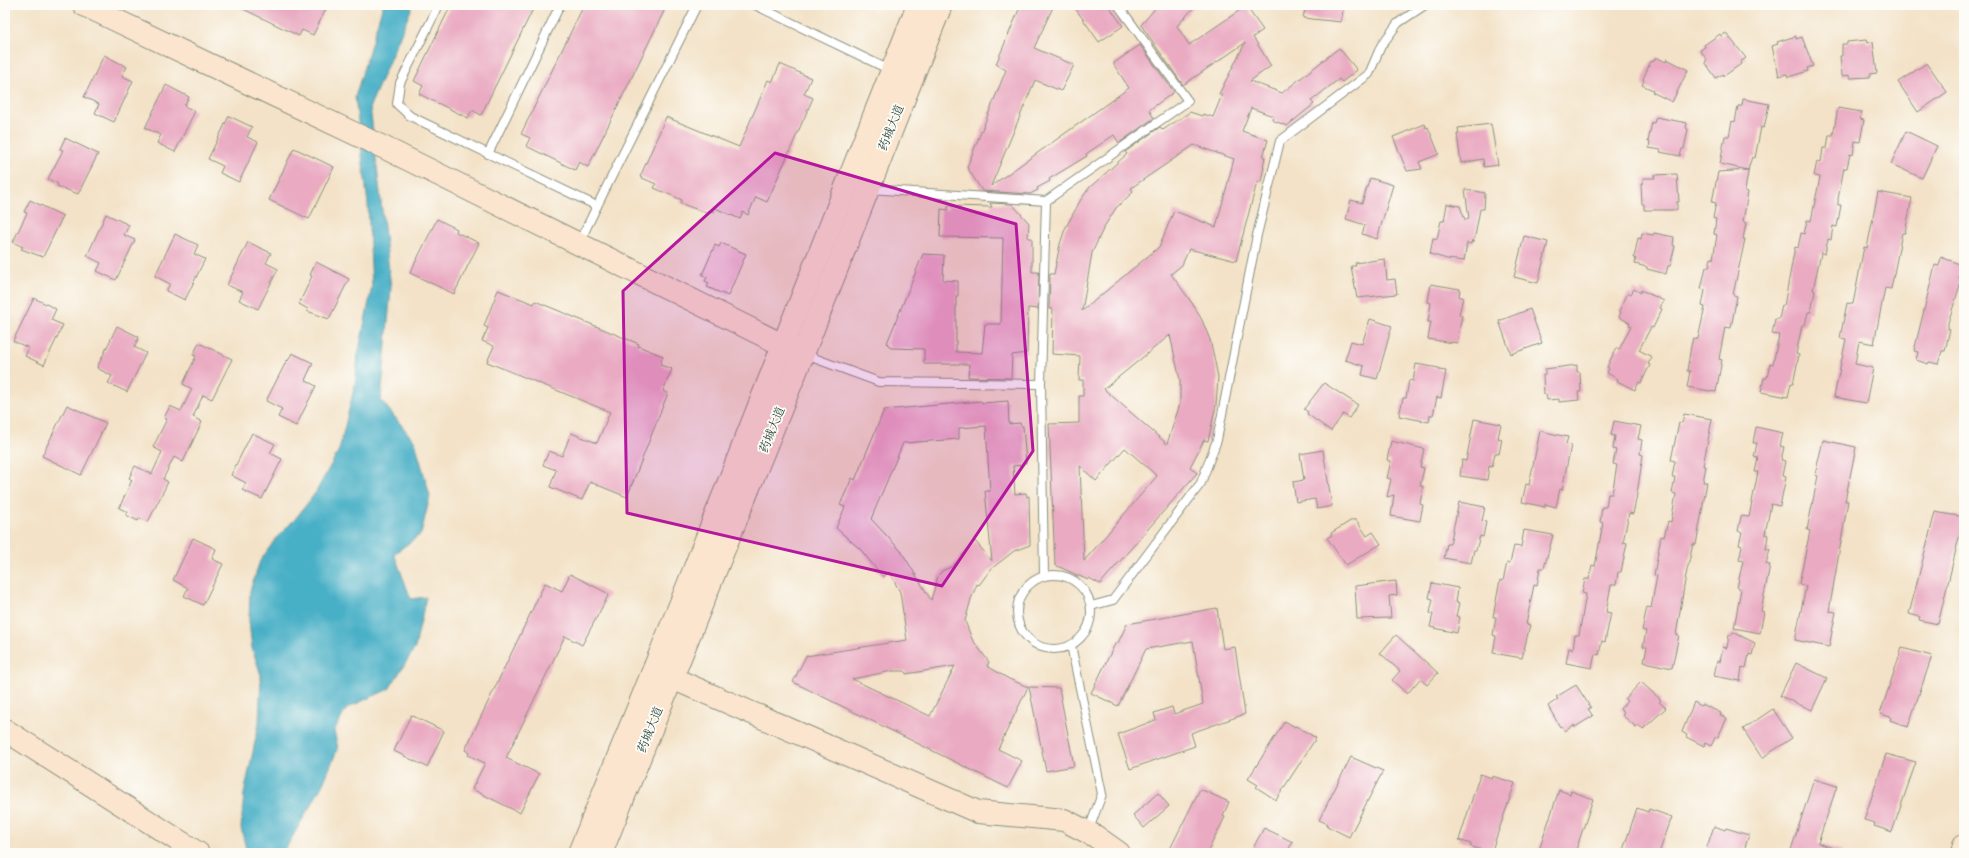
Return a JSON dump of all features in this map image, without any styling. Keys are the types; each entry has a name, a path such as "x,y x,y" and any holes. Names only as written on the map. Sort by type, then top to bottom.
{"main road":[{"path":"84,5 387,149 803,354"},
{"name":"药城大道","path":"579,853 918,5"},
{"name":"药城大道","path":"601,853 803,354 941,5"},
{"path":"672,678 978,812 1064,820 1088,832 1119,853"},
{"path":"5,730 198,853"},
{"path":"1962,853 1964,845"}],"lane":[{"path":"439,5 400,83 397,104 410,116 597,206"},
{"path":"488,154 560,5"},
{"path":"579,244 697,5"},
{"path":"755,5 892,71"},
{"path":"868,188 1046,201 1188,101 1118,5"},
{"path":"1091,606 1113,600 1201,483 1217,440 1257,235 1280,141 1369,74 1381,46 1398,23 1425,5"},
{"path":"1044,575 1041,384 1046,201"},
{"path":"803,354 879,382 1041,384"},
{"path":"1044,575 1062,575 1078,583 1088,598 1091,606 1091,615 1085,632 1072,645 1063,648 1045,648 1029,640 1019,626 1016,608 1018,599 1028,584 1044,575"},
{"path":"1072,645 1102,794 1088,832"}],"highlighted area":[{"path":"775,153 1016,224 1033,451 942,586 627,513 623,291"}],"water":[{"path":"383,5 413,5 370,106 391,288 381,400 415,442 430,496 421,534 394,554 411,599 426,597 415,648 389,689 347,708 334,731 338,748 322,786 283,853 247,853 241,828 244,794 259,723 261,675 252,648 249,621 250,591 260,561 277,537 296,518 316,492 339,450 355,385 358,355 372,287 368,204 355,97"}],"building":[{"path":"235,5 328,5 313,35 302,30 299,36"},
{"path":"451,5 535,5 481,115 472,110 468,118 419,94 423,86 414,81"},
{"path":"584,5 667,5 588,167 579,162 575,170 526,146 530,138 521,134"},
{"path":"1021,5 1054,5 1034,48 1074,65 1061,91 1035,80 991,186 1129,88 1114,63 1140,45 1174,92 1149,110 1154,118 1119,143 1114,135 1086,154 1087,156 1049,179 1050,181 1037,188 1038,190 1030,194 982,191 967,167 1006,70 996,64"},
{"path":"1073,5 1108,5 1123,26 1099,42"},
{"path":"1158,5 1196,5 1177,26 1189,45 1246,6 1263,30 1253,37 1271,66 1250,81 1282,93 1339,48 1357,70 1342,82 1339,79 1311,101 1314,104 1287,126 1272,120 1273,116 1251,108 1242,131 1268,140 1263,157 1265,157 1261,182 1257,182 1236,261 1189,249 1182,265 1171,274 1192,303 1202,320 1210,340 1214,357 1218,377 1216,405 1208,441 1204,440 1190,467 1197,473 1100,584 1089,578 1088,580 1055,565 1049,424 1079,423 1079,396 1083,396 1083,380 1079,380 1080,356 1052,354 1053,309 1049,309 1050,274 1054,274 1060,244 1065,229 1089,188 1127,154 1125,152 1160,127 1163,130 1190,112 1202,116 1203,114 1213,117 1222,95 1219,94 1245,43 1183,85 1141,25","holes":["1194,145 1234,159 1216,227 1174,211 1159,247 1082,311 1092,253 1104,227 1116,208 1133,192 1131,188","1170,335 1180,380 1180,404 1167,444 1104,389","1125,448 1157,476 1084,561 1080,466 1096,481"]},
{"path":"1306,5 1344,5 1341,22 1303,18"},
{"path":"1726,33 1746,58 1740,62 1741,64 1724,76 1723,74 1716,78 1705,62 1707,60 1700,50 1705,47 1704,45 1720,34 1721,36"},
{"path":"1796,36 1796,39 1802,37 1813,66 1807,68 1808,71 1788,77 1787,74 1779,76 1772,46 1778,44 1777,42"},
{"path":"1866,40 1867,43 1873,42 1877,73 1870,74 1870,77 1850,78 1850,75 1842,76 1840,56 1842,56 1842,44"},
{"path":"104,55 127,67 122,76 133,81 114,122 95,113 99,104 84,97"},
{"path":"1656,57 1666,62 1667,59 1688,70 1672,102 1642,85 1651,61 1653,62"},
{"path":"1927,63 1947,92 1918,112 1898,82"},
{"path":"780,64 811,78 804,94 813,98 767,202 756,197 748,215 743,212 740,219 715,208 713,212 708,210 706,213 680,203 682,200 654,188 656,184 640,177 666,117 739,147 768,80 772,82"},
{"path":"166,85 189,97 184,106 195,111 175,152 157,143 161,135 145,128"},
{"path":"1743,99 1769,104 1764,128 1761,127 1755,158 1752,157 1749,166 1745,191 1748,192 1743,222 1746,223 1743,239 1745,239 1733,295 1737,296 1731,328 1725,327 1719,359 1722,360 1716,392 1687,387 1690,371 1687,371 1693,338 1698,339 1705,307 1702,306 1705,290 1701,289 1706,267 1709,267 1711,258 1713,259 1717,235 1714,234 1716,219 1713,218 1716,203 1712,202 1718,172 1748,170 1720,164 1725,136 1729,136 1732,121 1735,122 1738,106 1742,106"},
{"path":"1838,108 1862,112 1860,119 1864,120 1860,142 1855,141 1853,155 1850,154 1847,168 1844,168 1838,199 1838,205 1841,205 1837,227 1833,226 1831,240 1828,239 1825,254 1821,253 1813,290 1815,291 1811,312 1808,312 1805,325 1802,325 1796,354 1799,355 1793,384 1791,383 1788,397 1761,392 1764,378 1767,378 1770,363 1773,364 1779,335 1772,334 1775,319 1779,319 1782,305 1784,306 1795,247 1798,248 1801,233 1804,234 1807,220 1811,221 1820,177 1814,176 1817,161 1821,162 1823,148 1827,148 1829,135 1833,135"},
{"path":"229,116 252,127 247,137 258,142 239,182 220,173 223,166 208,159"},
{"path":"1656,117 1687,123 1686,128 1688,129 1684,149 1682,149 1680,156 1649,148 1650,142 1648,142 1652,122 1654,123"},
{"path":"1425,124 1426,128 1428,127 1439,154 1419,162 1422,169 1407,171 1393,137"},
{"path":"1491,124 1498,165 1484,167 1483,159 1461,163 1457,134 1459,134 1458,128"},
{"path":"1906,131 1937,146 1922,178 1891,164"},
{"path":"65,138 98,154 78,194 57,186 58,184 48,179 63,150 60,149"},
{"path":"294,148 334,167 309,219 269,200"},
{"path":"1677,174 1679,202 1677,202 1677,210 1644,210 1644,204 1642,204 1641,184 1643,184 1643,178 1655,178 1654,175"},
{"path":"1370,178 1393,185 1377,239 1362,234 1365,225 1346,219 1351,200 1362,203"},
{"path":"1465,189 1485,193 1484,209 1480,209 1474,242 1472,242 1472,240 1471,244 1467,243 1464,261 1447,259 1430,254 1433,238 1437,239 1441,221 1444,221 1447,204 1460,206 1465,220 1469,219"},
{"path":"1878,192 1912,198 1905,233 1902,233 1891,289 1885,288 1874,344 1859,341 1855,364 1873,368 1866,403 1834,397 1846,339 1840,338 1847,303 1853,304 1864,247 1867,248"},
{"path":"30,200 63,216 43,257 21,249 23,247 13,242 27,213 24,212"},
{"path":"990,203 1012,204 1029,223 1028,238 1032,238 1032,272 1039,272 1038,309 1028,308 1027,353 1012,355 1011,378 968,377 969,364 924,364 924,349 891,348 887,343 923,254 944,255 943,280 958,281 958,296 956,296 956,352 982,353 985,324 1001,324 1003,238 940,237 941,209 948,210 948,206 992,207"},
{"path":"106,214 129,225 124,235 135,240 116,280 97,271 101,263 87,256"},
{"path":"437,219 457,229 456,232 479,243 454,294 410,273"},
{"path":"1642,233 1653,235 1654,233 1674,237 1673,245 1675,246 1670,266 1668,266 1666,274 1635,264 1636,258 1634,258 1638,238 1641,239"},
{"path":"175,234 198,245 194,254 205,259 185,300 166,291 170,284 155,276"},
{"path":"1524,236 1548,242 1538,283 1514,277"},
{"path":"248,242 271,253 266,263 278,269 258,309 239,300 243,292 227,285"},
{"path":"721,243 746,254 728,296 707,287 709,283 705,281 707,277 702,275 715,245 719,247"},
{"path":"1941,257 1962,265 1959,278 1962,279 1948,323 1948,329 1950,329 1945,351 1942,351 1938,364 1929,362 1928,364 1916,360 1918,352 1914,351 1935,265 1939,266"},
{"path":"1385,259 1387,280 1395,279 1397,294 1357,298 1351,266 1356,266 1355,263"},
{"path":"316,262 349,279 329,319 307,311 308,309 299,304 312,276 310,275"},
{"path":"1431,284 1460,289 1459,297 1463,297 1459,315 1462,315 1457,343 1428,339 1431,322 1428,322 1431,303 1428,302"},
{"path":"1634,289 1641,293 1641,290 1664,301 1653,328 1651,327 1639,350 1652,357 1648,364 1650,365 1641,383 1639,382 1635,390 1617,381 1618,379 1607,373 1609,368 1607,367 1616,348 1619,350 1631,326 1629,325 1630,323 1619,317 1621,312 1619,311 1628,293 1631,294"},
{"path":"498,290 534,304 535,301 639,344 638,346 663,356 660,365 672,369 663,391 668,393 627,497 590,482 582,500 550,487 556,470 543,465 549,451 562,456 571,433 597,443 610,412 487,362 494,346 482,341 488,328 484,326"},
{"path":"34,298 56,309 51,320 63,325 44,365 25,356 29,348 13,341"},
{"path":"1530,309 1542,343 1511,354 1499,321"},
{"path":"1370,319 1392,326 1377,379 1362,375 1364,366 1345,360 1351,341 1362,344"},
{"path":"117,326 139,337 134,347 146,353 127,392 108,383 112,376 97,368"},
{"path":"199,343 232,359 212,399 203,395 193,417 202,422 183,462 174,457 163,479 168,482 148,522 139,518 138,521 126,515 128,512 119,508 132,480 129,478 135,466 152,474 162,452 153,447 167,419 164,418 170,406 181,411 192,389 183,384 196,356 193,355"},
{"path":"292,353 313,363 305,380 316,386 296,426 278,417 282,409 266,401"},
{"path":"1416,364 1439,368 1439,370 1446,371 1441,398 1437,397 1433,415 1430,415 1429,422 1399,416 1403,398 1406,398 1409,380 1413,381"},
{"path":"1577,365 1577,372 1580,372 1581,392 1578,392 1579,400 1559,402 1559,399 1547,400 1546,394 1544,394 1543,375 1545,375 1545,369"},
{"path":"1324,383 1358,405 1349,418 1343,414 1331,431 1307,414 1308,412 1304,409"},
{"path":"981,401 982,403 1008,401 1009,424 1020,423 1021,426 1023,426 1026,463 1023,463 1023,465 1013,466 1015,494 1026,493 1027,497 1029,496 1030,545 1014,551 991,569 979,585 977,584 965,621 972,639 989,662 987,666 1009,679 1028,687 998,749 1022,761 1008,788 793,682 806,656 907,640 900,592 889,572 883,577 860,549 836,528 845,507 840,505 852,478 855,480 884,410","holes":["986,426 990,491 985,491 992,561 975,541 953,566 942,571 938,576 931,600 901,551 871,519 903,443 959,439 959,428","955,666 930,716 852,679 892,671 905,671 906,674"]},
{"path":"67,405 106,423 81,475 42,456"},
{"path":"1684,414 1712,419 1703,466 1706,466 1703,482 1707,482 1696,545 1693,544 1686,575 1676,635 1679,635 1672,668 1644,662 1647,647 1643,647 1646,631 1642,630 1647,607 1651,608 1657,576 1654,575 1661,536 1664,537 1668,521 1671,522 1676,494 1672,493 1675,477 1672,477 1675,461 1671,460 1679,422 1682,423"},
{"path":"1474,419 1501,424 1498,438 1502,439 1499,454 1495,453 1492,467 1489,466 1487,480 1460,476 1462,460 1466,461"},
{"path":"1614,421 1641,426 1638,439 1642,440 1640,454 1643,455 1633,514 1629,513 1623,542 1627,543 1621,572 1618,572 1616,585 1611,585 1606,612 1611,613 1605,642 1602,641 1599,655 1595,654 1592,668 1566,663 1569,648 1573,649 1575,635 1579,635 1586,594 1582,593 1585,579 1589,579 1592,565 1595,566 1603,523 1600,522 1602,507 1606,507 1608,494 1612,494 1617,465 1613,464 1616,450 1613,449 1615,436 1611,435"},
{"path":"1756,427 1783,433 1780,446 1784,447 1781,460 1785,461 1782,476 1786,477 1780,506 1771,504 1765,534 1768,535 1766,549 1770,549 1766,564 1770,565 1761,611 1764,612 1760,633 1734,628 1741,589 1737,588 1743,561 1739,560 1742,546 1739,545 1742,532 1738,531 1741,516 1749,517 1758,472 1755,472 1758,458 1754,457 1757,443 1753,443"},
{"path":"1540,431 1568,437 1566,444 1571,445 1562,490 1560,489 1556,507 1545,504 1545,507 1522,502 1526,484 1529,485"},
{"path":"252,433 275,444 270,453 282,459 262,499 242,490 246,483 231,475"},
{"path":"1823,440 1856,447 1845,501 1848,501 1829,611 1836,612 1829,647 1795,640 1806,586 1799,584 1810,531 1807,530 1818,476 1815,475"},
{"path":"1391,441 1424,449 1420,467 1424,468 1420,486 1423,486 1420,504 1423,505 1420,521 1391,516 1394,495 1387,497 1391,479 1387,478 1391,461 1387,460"},
{"path":"1323,450 1332,506 1317,509 1315,499 1296,502 1293,482 1304,480 1300,454"},
{"path":"1459,502 1485,507 1482,521 1486,522 1483,537 1480,536 1476,550 1474,550 1471,563 1444,558 1447,544 1450,544"},
{"path":"1935,512 1964,517 1938,624 1919,620 1920,617 1909,614"},
{"path":"1352,520 1356,520 1367,536 1373,532 1381,544 1346,565 1327,538 1332,535 1331,533"},
{"path":"1524,530 1553,535 1544,568 1540,568 1537,586 1534,585 1526,624 1530,625 1522,658 1493,653 1496,636 1493,635 1496,617 1493,617 1500,580 1503,581 1507,563 1510,563 1514,546 1521,547"},
{"path":"193,538 216,549 212,559 223,564 203,605 184,596 188,588 173,580"},
{"path":"570,574 609,594 582,645 565,636 506,758 539,774 520,813 472,789 485,763 468,755 469,753 465,750 545,583 562,591"},
{"path":"1396,581 1397,595 1389,596 1391,618 1357,619 1355,586"},
{"path":"1432,583 1458,588 1456,602 1459,603 1456,616 1460,617 1457,633 1430,627 1433,614 1430,613 1433,599 1429,598"},
{"path":"1217,608 1223,649 1235,647 1245,714 1191,733 1195,746 1130,769 1118,734 1156,720 1154,713 1172,707 1174,714 1203,704 1193,641 1146,649 1118,706 1091,693 1116,642 1118,643 1127,624"},
{"path":"1733,632 1755,643 1752,655 1749,654 1746,668 1742,667 1740,681 1714,676 1717,661 1720,662 1723,647 1727,648 1729,635 1732,635"},
{"path":"1396,635 1438,673 1427,685 1420,679 1407,694 1392,680 1400,671 1380,653"},
{"path":"1902,648 1932,656 1908,727 1890,720 1891,717 1880,714"},
{"path":"1796,663 1827,678 1812,710 1780,696"},
{"path":"1641,682 1661,700 1659,702 1666,708 1643,729 1638,725 1636,727 1622,715 1624,713 1620,709 1627,701 1625,699"},
{"path":"1576,685 1591,708 1588,709 1593,716 1565,731 1562,726 1560,727 1548,706 1558,699 1556,697"},
{"path":"1029,687 1059,688 1074,766 1046,771"},
{"path":"1694,702 1721,713 1720,715 1727,718 1718,737 1716,736 1711,746 1705,743 1704,746 1686,737 1687,735 1682,732"},
{"path":"1773,709 1792,738 1762,758 1743,729"},
{"path":"411,715 444,731 427,767 394,751"},
{"path":"1285,721 1316,738 1276,800 1256,787 1258,785 1248,779"},
{"path":"1886,754 1916,762 1892,832 1874,826 1875,823 1864,820"},
{"path":"1351,757 1383,771 1349,837 1327,826 1328,824 1319,820"},
{"path":"1480,774 1515,783 1491,853 1470,846 1471,844 1459,840"},
{"path":"1814,779 1837,786 1818,843 1842,851 1841,853 1790,853"},
{"path":"1200,789 1229,802 1223,816 1225,817 1207,853 1168,853"},
{"path":"1559,790 1570,794 1571,791 1593,799 1575,853 1538,853"},
{"path":"1158,793 1169,806 1144,828 1133,815"},
{"path":"1637,808 1648,812 1649,809 1672,817 1659,853 1622,853"},
{"path":"1714,826 1749,835 1743,853 1705,853"},
{"path":"1264,828 1293,842 1286,853 1250,853"}]}
